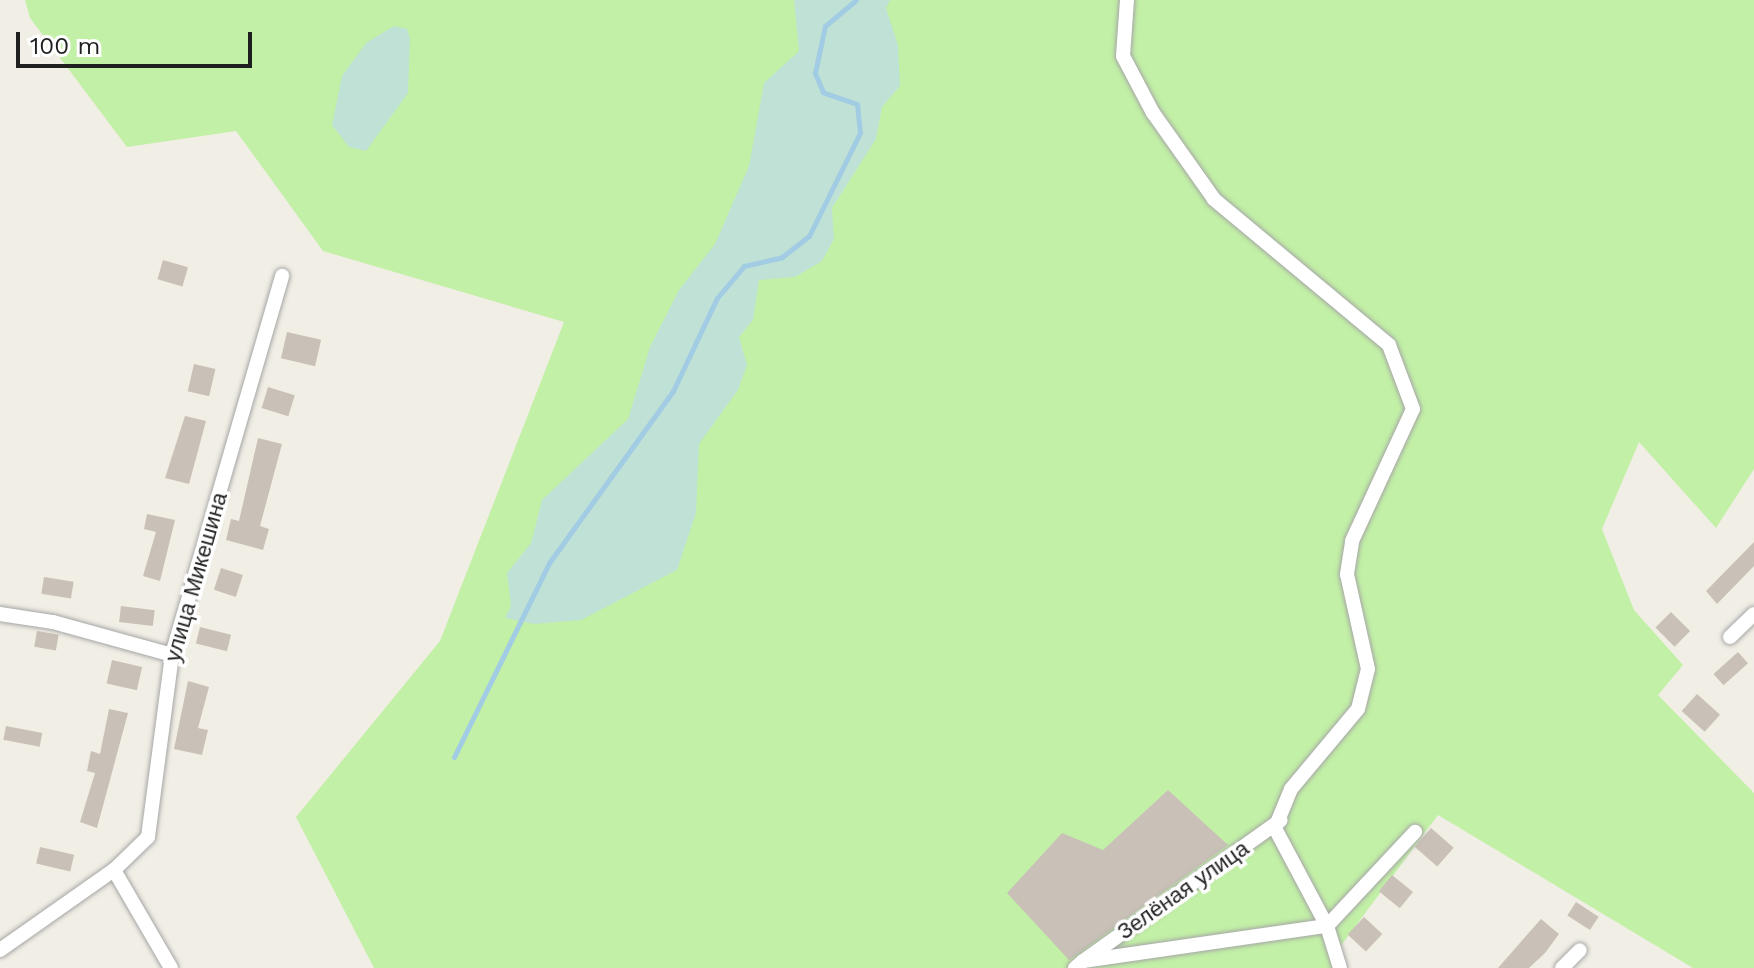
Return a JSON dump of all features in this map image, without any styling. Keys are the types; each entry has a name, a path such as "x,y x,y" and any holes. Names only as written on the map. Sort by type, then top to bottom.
{"street":[{"path":"1127,0 1123,56 1153,113 1214,199 1389,345 1413,409 1352,541 1347,574 1368,669 1358,709 1291,789 1284,818 1275,828 1327,926 1340,968"},
{"name":"улица Микешина","path":"0,950 114,870 148,837 172,655 282,276"},
{"path":"0,614 53,622 172,655"},
{"path":"1730,637 1754,614"},
{"name":"Зелёная улица","path":"1083,966 1284,818"},
{"path":"1083,966 1327,926 1415,832"},
{"path":"114,870 171,968"},
{"path":"1562,968 1580,950"}],"green space":[{"path":"25,0 1754,0 1754,469 1716,528 1639,442 1602,529 1634,610 1683,665 1658,695 1754,793 1754,968 1693,968 1438,815 1334,955 1340,968 374,968 296,817 440,641 564,322 323,251 236,131 127,147 30,18"}],"shaded area":[{"path":"794,0 890,0 886,8 898,45 900,86 882,107 876,139 832,208 834,239 822,261 795,277 759,280 753,320 739,337 747,365 738,390 699,444 696,513 677,570 581,620 534,624 505,618 511,606 507,573 531,543 542,500 628,419 650,347 679,290 715,244 749,166 764,83 799,51"},
{"path":"394,26 407,29 410,38 408,93 366,151 349,147 332,125 342,76 366,43"}],"building":[{"path":"163,260 188,267 182,286 157,279"},
{"path":"287,332 321,340 315,366 281,358"},
{"path":"194,364 215,369 209,396 188,391"},
{"path":"268,387 295,395 288,416 262,408"},
{"path":"185,416 206,421 189,484 165,478"},
{"path":"258,438 282,444 260,526 269,529 263,550 226,540 231,519 239,521"},
{"path":"147,514 175,520 160,581 143,576 156,532 144,529"},
{"path":"1754,542 1754,566 1717,604 1706,591"},
{"path":"221,568 243,575 236,597 214,590"},
{"path":"44,577 74,582 71,598 41,594"},
{"path":"121,606 155,610 153,626 119,622"},
{"path":"1671,612 1690,631 1675,647 1655,628"},
{"path":"200,627 231,635 227,651 196,643"},
{"path":"37,631 59,635 56,651 34,647"},
{"path":"1738,652 1748,663 1724,685 1713,674"},
{"path":"112,660 142,667 137,690 107,683"},
{"path":"188,681 209,687 198,728 208,730 202,755 174,749"},
{"path":"1697,694 1720,715 1705,732 1682,711"},
{"path":"109,709 128,713 97,828 80,822 95,773 87,771 91,751 100,754"},
{"path":"6,726 42,733 40,747 3,740"},
{"path":"1168,790 1228,845 1069,960 1007,893 1062,833 1103,850"},
{"path":"1431,828 1454,848 1437,867 1415,847"},
{"path":"40,847 74,855 70,871 36,864"},
{"path":"1392,875 1413,892 1400,908 1379,891"},
{"path":"1576,902 1599,917 1590,930 1567,915"},
{"path":"1364,917 1382,934 1366,952 1348,935"},
{"path":"1541,919 1559,934 1545,953 1529,968 1498,968"}],"waterway":[{"path":"454,757 549,563 673,391 717,298 744,266 782,257 809,236 860,133 857,104 823,92 815,73 825,26 856,0"}]}
